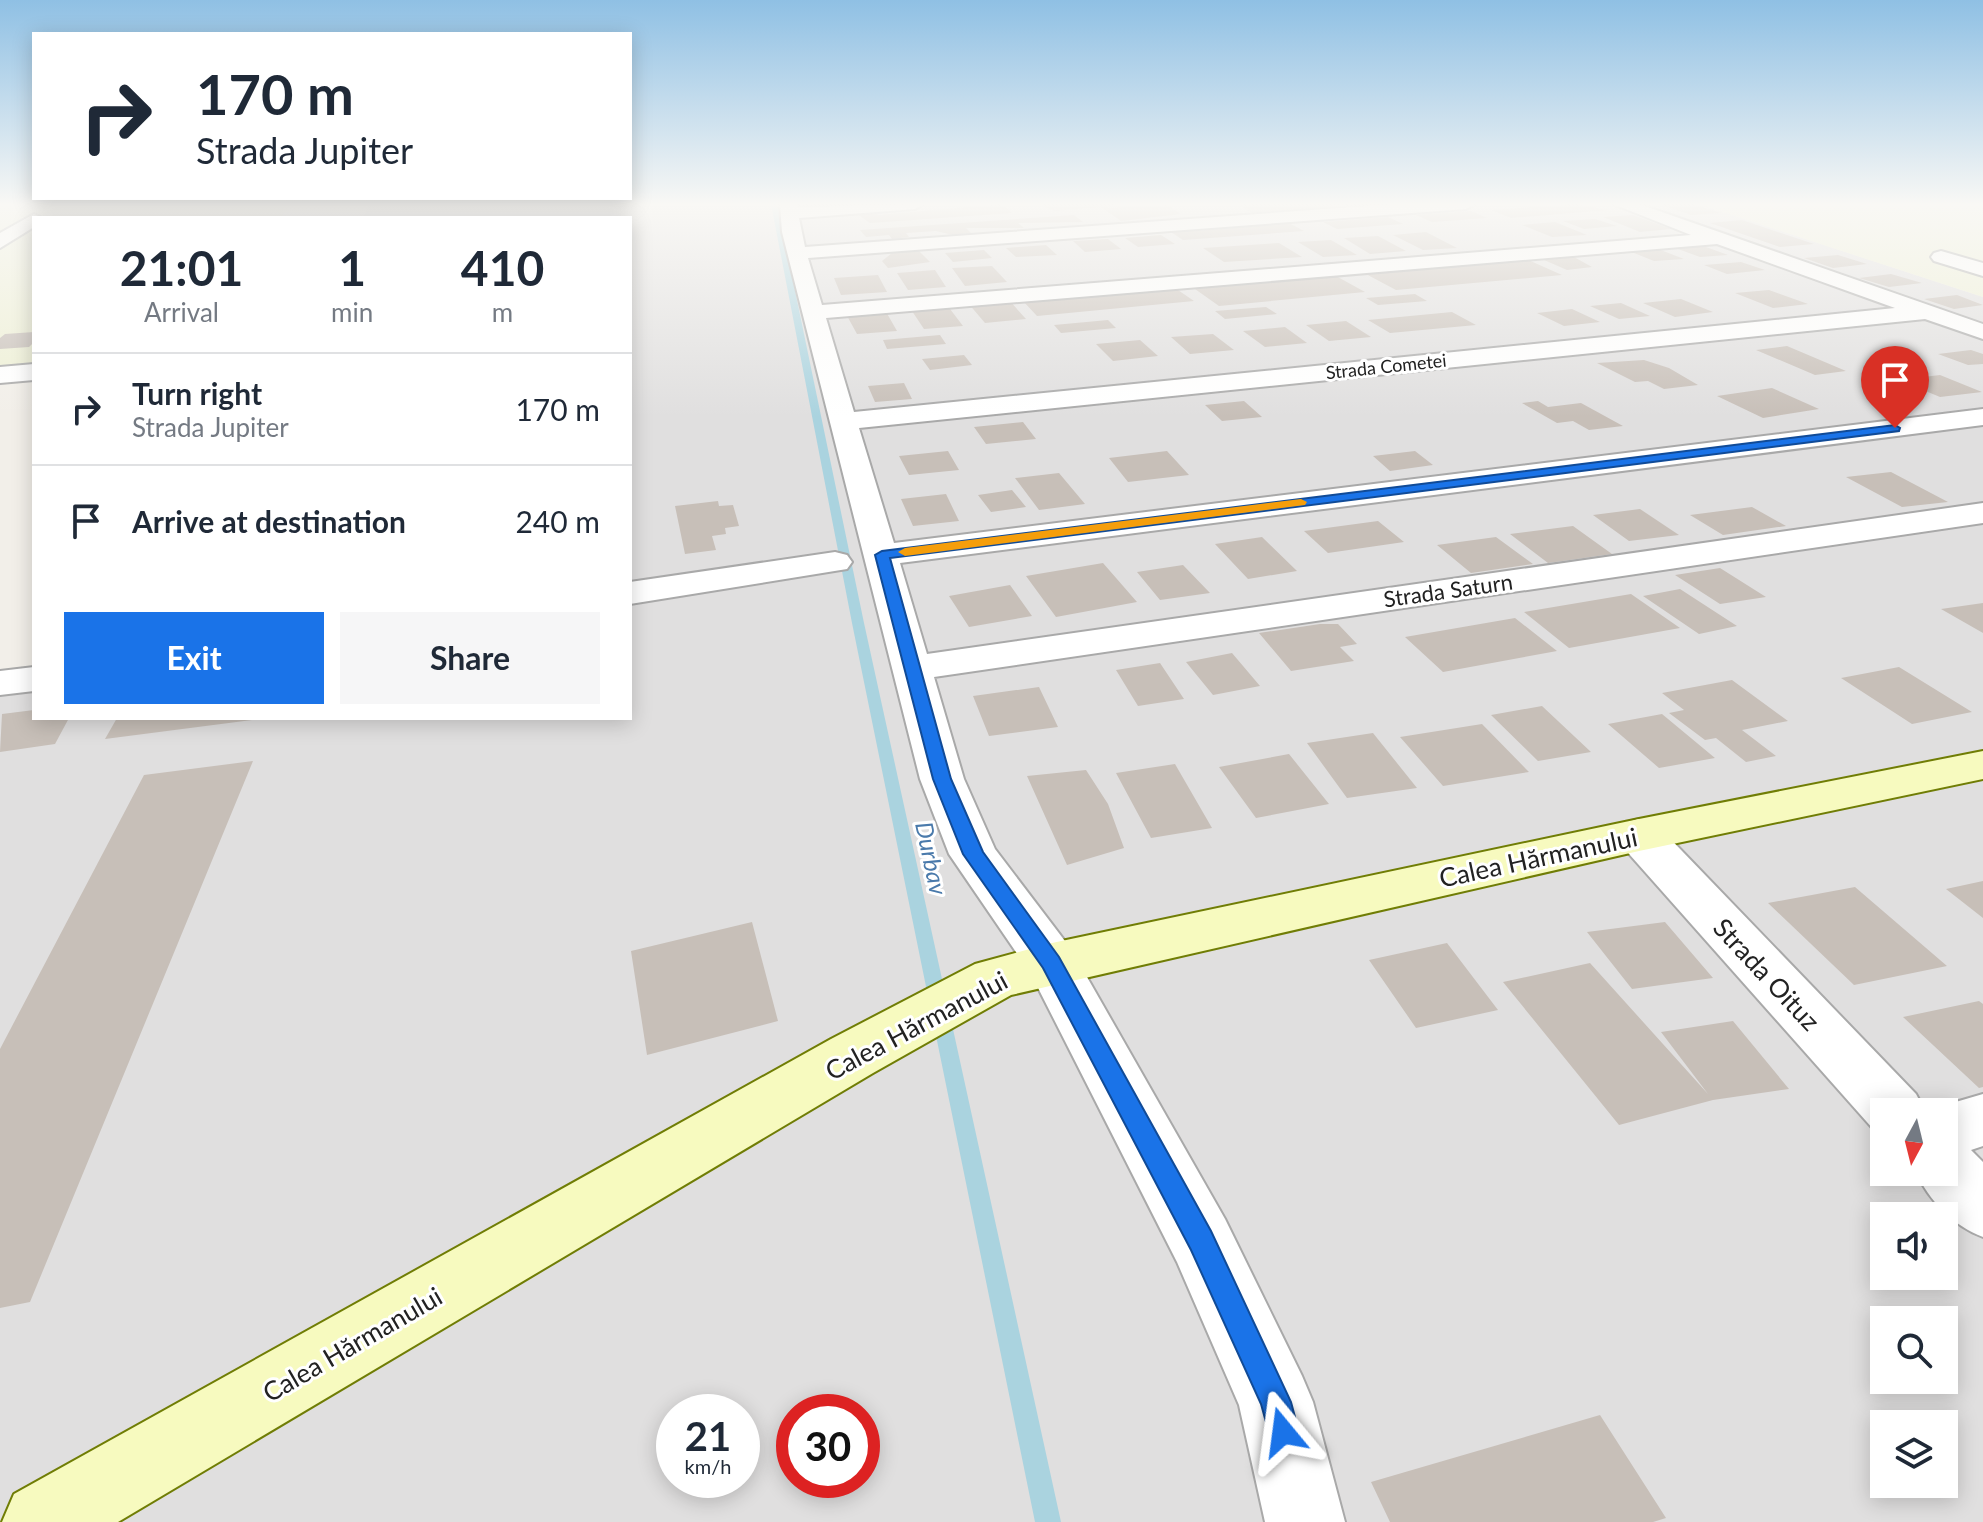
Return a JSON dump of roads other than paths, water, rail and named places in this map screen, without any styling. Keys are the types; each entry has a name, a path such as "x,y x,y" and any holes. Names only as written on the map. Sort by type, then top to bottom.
{"street":[{"path":"803,275 942,779 1023,971 1201,1241 1276,1402 1305,1522"},
{"path":"814,312 1267,275"},
{"path":"1824,275 1983,332"},
{"name":"Strada Cometei","path":"845,421 1927,312"},
{"path":"0,375 32,372"},
{"path":"882,555 1983,417"},
{"name":"Strada Saturn","path":"913,668 1983,513"},
{"path":"632,593 835,562"},
{"path":"0,683 32,679"},
{"name":"Calea Hărmanului","path":"42,1522 852,1056 1023,971 1639,835 1983,765"},
{"name":"Strada Oituz","path":"1639,835 1882,1098"},
{"path":"1958,1127 1983,1120"},
{"path":"1958,1180 1983,1207"}],"waterway":[{"name":"Durbav","path":"788,275 858,623 1048,1522"}]}
